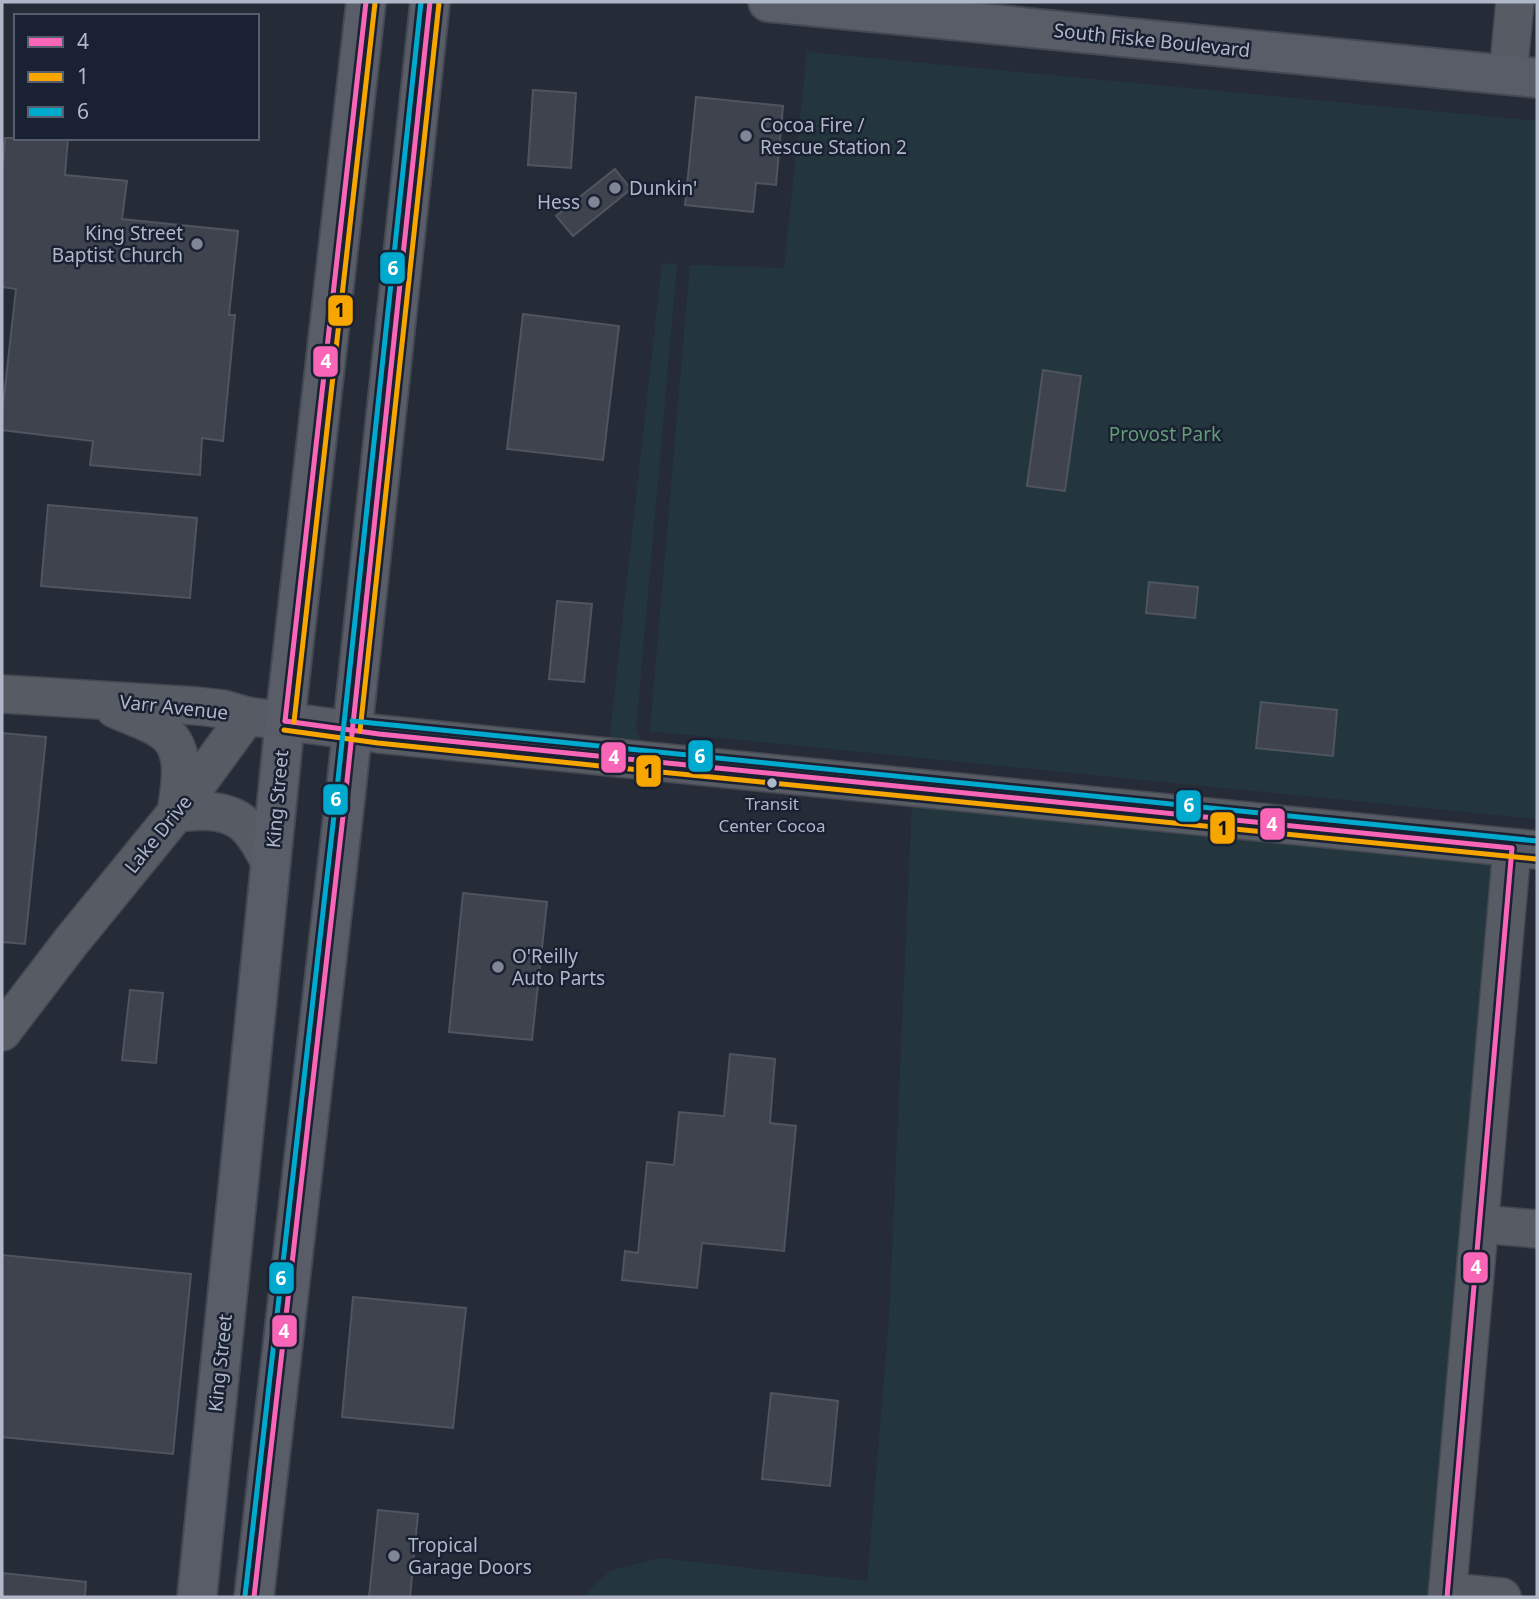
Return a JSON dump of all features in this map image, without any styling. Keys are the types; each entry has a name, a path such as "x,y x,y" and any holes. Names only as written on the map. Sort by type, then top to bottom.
{"main road":[{"name":"King Street","path":"197,1597 285,721 366,2"},
{"path":"254,1597 429,2"},
{"name":"South Fiske Boulevard","path":"791,3 1522,77"}],"street":[{"path":"1515,2 1522,77"},
{"path":"2,694 95,700"},
{"name":"Varr Avenue","path":"95,700 223,709 247,716"},
{"name":"Varr Avenue","path":"95,700 163,731 177,747 182,776 176,813"},
{"path":"247,716 351,730 1525,849 1480,1224 1448,1595 1502,1597"},
{"name":"Lake Drive","path":"2,1032 70,943 176,813 247,716"},
{"path":"176,813 214,811 235,817 250,830 271,864"},
{"path":"1480,1224 1537,1229"}],"green space":[{"name":"Provost Park","path":"807,52 1537,121 1536,819 650,731 690,265 784,268"},
{"path":"662,263 677,264 636,730 642,740 649,743 1537,831 1537,836 609,743"},
{"path":"912,802 1495,860 1431,1597 583,1597 610,1571 658,1558 867,1581 889,1320"}],"building":[{"path":"533,90 576,93 571,168 528,165"},
{"path":"696,97 783,106 776,185 756,183 753,212 685,205"},
{"path":"5,138 68,140 65,175 127,181 122,219 238,231 229,315 235,315 223,441 202,438 200,475 90,465 93,441 2,430 16,289 2,287 2,174"},
{"name":"Hess","path":"615,169 631,189 573,236 556,216"},
{"path":"523,314 619,326 603,460 507,449"},
{"path":"1043,370 1081,376 1065,491 1027,486"},
{"path":"48,505 197,518 190,598 41,586"},
{"path":"1149,582 1198,587 1195,618 1146,613"},
{"path":"557,601 592,604 584,682 549,679"},
{"path":"1261,702 1337,710 1333,756 1256,748"},
{"path":"2,733 46,737 25,944 2,942"},
{"name":"O'Reilly Auto Parts","path":"463,893 547,902 532,1040 449,1032"},
{"path":"130,990 163,993 156,1063 122,1060"},
{"path":"730,1054 775,1059 770,1123 796,1126 784,1251 702,1243 697,1288 622,1280 625,1251 638,1253 647,1162 674,1165 679,1112 724,1116"},
{"path":"2,1255 191,1274 173,1454 2,1437"},
{"path":"353,1297 466,1308 453,1428 342,1417"},
{"path":"771,1393 838,1401 830,1486 762,1479"},
{"name":"Tropical Garage Doors","path":"378,1510 418,1514 410,1597 369,1597"},
{"path":"2,1573 86,1582 85,1597 2,1597"}],"transit line":[{"name":"4","path":"285,721 366,2"},
{"name":"6","path":"245,1596 337,789 421,2"},
{"name":"4","path":"254,1597 346,790 430,2"},
{"name":"1","path":"294,722 375,3"},
{"name":"1","path":"360,731 439,3"},
{"name":"4","path":"285,721 379,734 1512,848 1447,1597"},
{"name":"6","path":"352,721 1537,841"},
{"name":"1","path":"284,730 378,743 620,768 1536,859"}],"place":[{"name":"Cocoa Fire / Rescue Station 2","path":"746,136"},
{"name":"Dunkin'","path":"615,188"},
{"name":"Hess","path":"594,202"},
{"name":"King Street Baptist Church","path":"197,244"},
{"name":"Transit Center Cocoa","path":"772,783"},
{"name":"O'Reilly Auto Parts","path":"498,967"},
{"name":"Tropical Garage Doors","path":"394,1556"}]}
